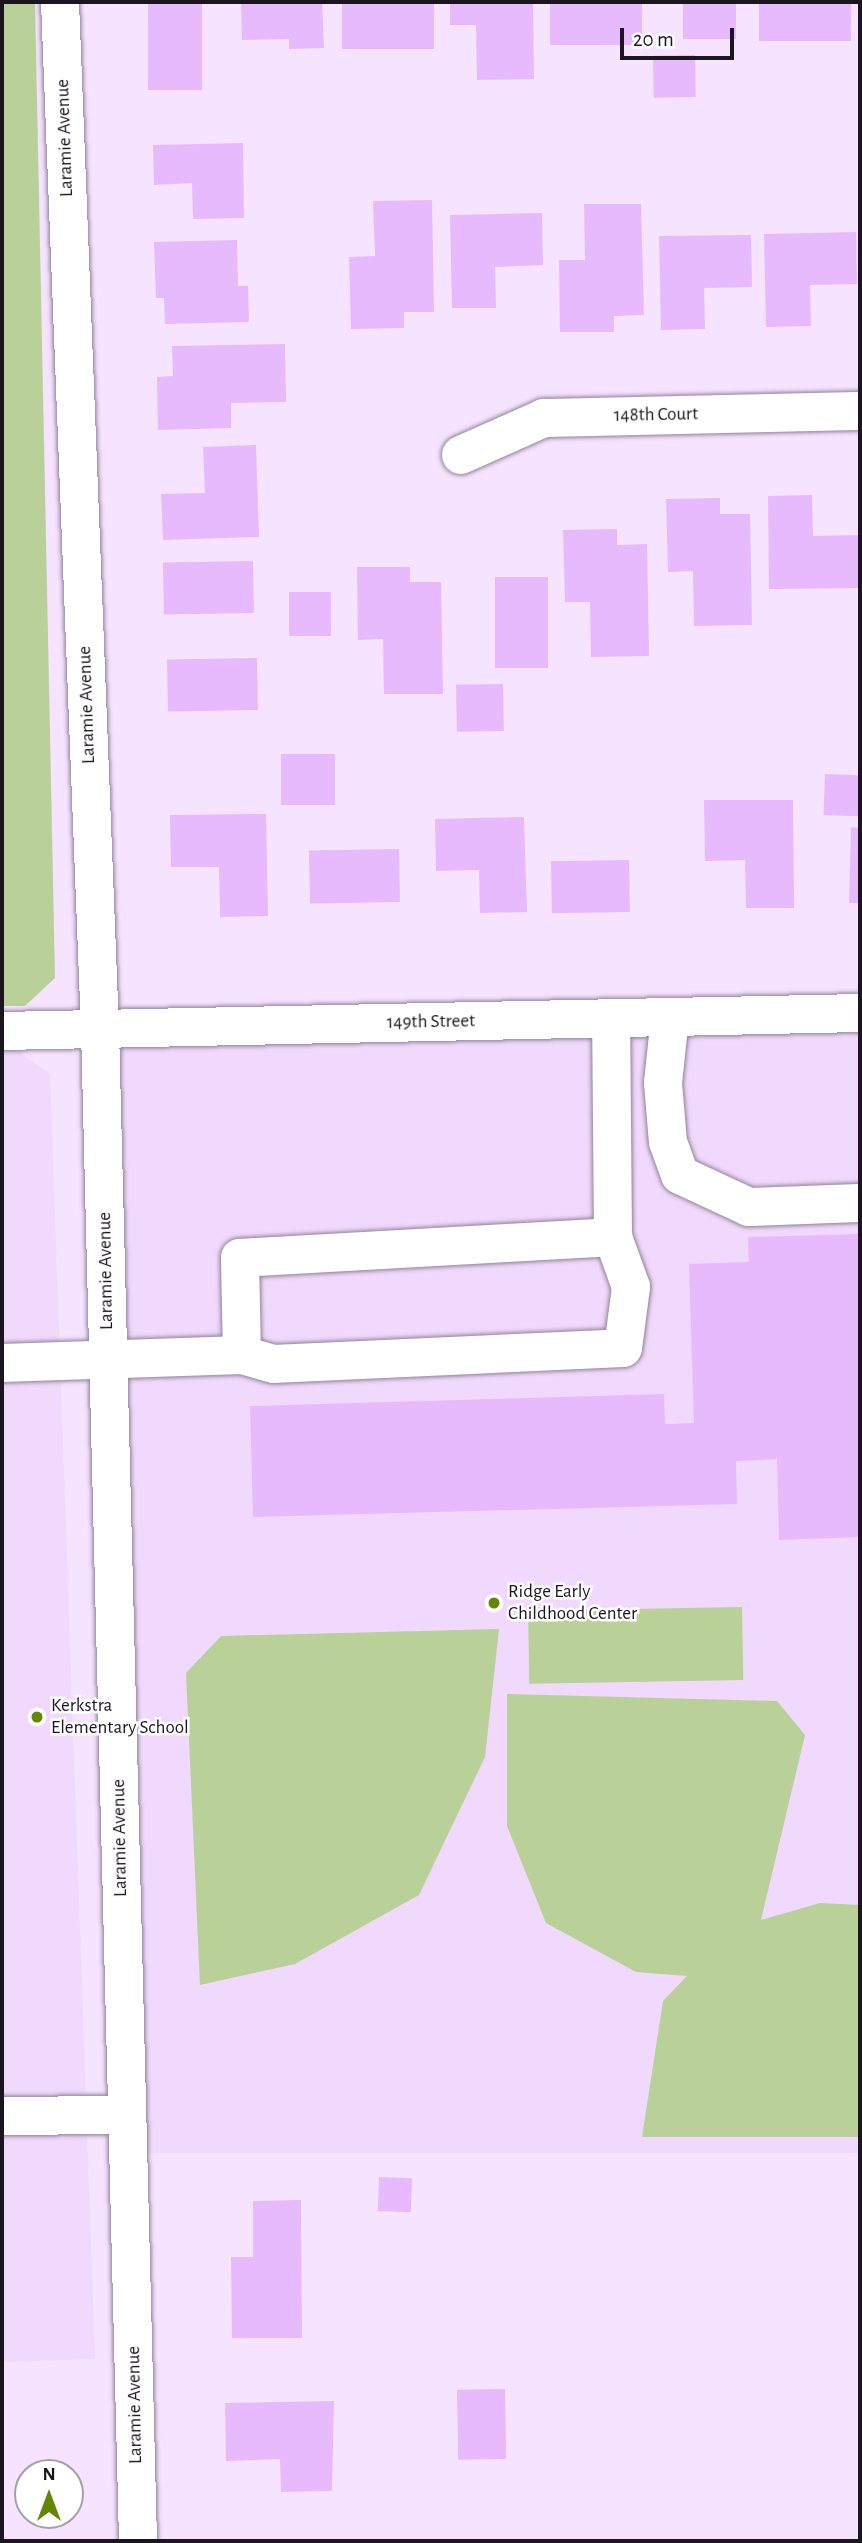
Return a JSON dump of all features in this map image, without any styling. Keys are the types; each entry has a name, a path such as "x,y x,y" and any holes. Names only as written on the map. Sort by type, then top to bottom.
{"street":[{"name":"Laramie Avenue","path":"60,2 100,1029 138,2541"},
{"name":"148th Court","path":"461,455 544,418 860,411"},
{"name":"149th Street","path":"2,1031 860,1013"},
{"path":"670,1017 663,1083 668,1142 680,1175 748,1207 860,1203"},
{"path":"2,1363 108,1362 242,1355 273,1364 622,1348 631,1287 613,1237 611,1018"},
{"path":"242,1355 240,1258 613,1237"},
{"path":"2,2116 127,2115"}],"shaded area":[{"name":"Ridge Early Childhood Center","path":"115,1032 860,1032 860,2153 115,2153"},
{"name":"Kerkstra Elementary School","path":"10,1046 50,1074 95,2359 2,2362 2,1047"}],"green space":[{"path":"2,2 35,2 55,978 25,1006 2,1006"},
{"path":"742,1607 743,1680 529,1684 528,1611"},
{"path":"499,1629 485,1757 419,1895 295,1964 200,1985 186,1673 221,1636"},
{"path":"507,1694 777,1701 805,1735 761,1920 820,1903 860,1905 860,2137 642,2137 663,2001 687,1976 636,1972 546,1923 507,1826"}],"building":[{"path":"148,2 202,2 202,90 148,90"},
{"path":"241,2 322,2 324,48 289,49 289,39 242,40"},
{"path":"342,2 434,2 434,49 342,49"},
{"path":"450,2 533,2 534,79 477,80 476,25 450,25"},
{"path":"550,2 642,2 642,45 550,45"},
{"path":"683,2 736,2 736,39 683,39"},
{"path":"759,2 851,2 851,41 759,41"},
{"path":"695,55 696,97 654,98 653,56"},
{"path":"243,143 244,218 193,219 192,183 154,185 153,145"},
{"path":"432,200 434,312 404,312 404,328 351,329 349,257 375,256 373,201"},
{"path":"584,204 641,204 644,315 614,316 614,332 560,332 559,260 585,260"},
{"path":"542,213 543,265 495,267 496,308 452,308 450,215"},
{"path":"856,232 857,284 810,285 811,326 766,327 764,234"},
{"path":"751,235 752,287 704,288 705,329 661,330 659,236"},
{"path":"237,240 238,286 248,286 249,322 165,324 164,298 156,298 154,242"},
{"path":"285,344 286,402 231,403 231,428 158,430 157,377 173,376 172,346"},
{"path":"256,445 259,537 163,540 161,494 205,493 203,447"},
{"path":"812,495 813,536 860,535 860,588 769,589 768,496"},
{"path":"720,498 720,514 750,514 752,625 694,626 693,571 668,572 666,499"},
{"path":"617,529 617,545 647,544 649,656 591,657 590,602 565,602 563,530"},
{"path":"253,561 254,613 164,615 163,563"},
{"path":"357,567 410,567 410,582 441,582 443,694 384,694 383,639 358,640"},
{"path":"495,577 548,577 548,668 495,668"},
{"path":"289,592 331,592 331,636 289,636"},
{"path":"257,658 258,710 168,712 167,660"},
{"path":"503,684 504,731 457,732 456,685"},
{"path":"281,754 335,754 335,805 281,805"},
{"path":"825,774 860,775 859,816 824,815"},
{"path":"704,800 793,800 794,908 746,908 745,860 705,861"},
{"path":"266,814 268,916 220,917 219,867 171,867 170,815"},
{"path":"524,817 527,912 480,913 479,870 436,871 435,819"},
{"path":"851,827 860,828 860,903 849,903"},
{"path":"399,849 400,902 310,904 309,851"},
{"path":"629,860 630,912 552,913 551,861"},
{"path":"860,1234 860,1537 779,1540 777,1459 736,1461 737,1504 253,1517 250,1406 664,1394 665,1424 694,1423 689,1264 749,1262 748,1237"},
{"path":"379,2177 412,2178 411,2212 378,2211"},
{"path":"301,2200 302,2338 232,2338 231,2257 253,2257 253,2201"},
{"path":"505,2389 506,2459 458,2460 457,2390"},
{"path":"334,2401 332,2491 281,2492 280,2459 226,2461 225,2403"}],"place":[{"name":"Ridge Early Childhood Center","path":"494,1603"},
{"name":"Kerkstra Elementary School","path":"37,1717"}]}
